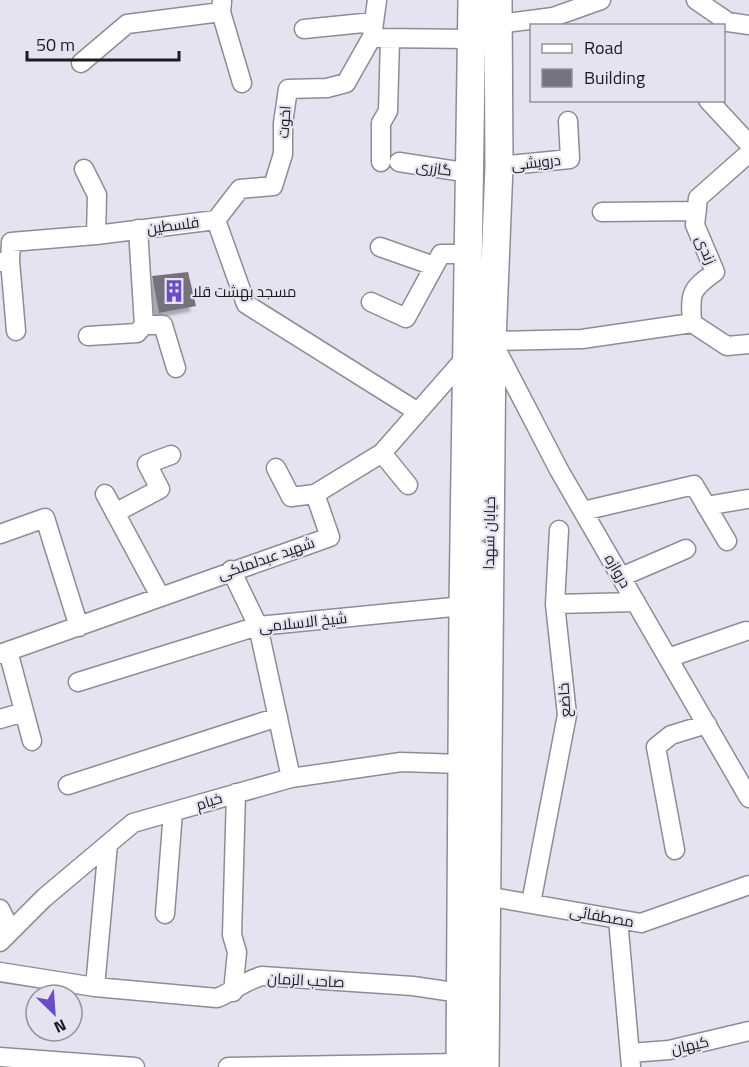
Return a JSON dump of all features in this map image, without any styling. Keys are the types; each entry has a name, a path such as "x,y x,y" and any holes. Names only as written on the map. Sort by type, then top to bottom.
{"main road":[{"name":"خیابان شهدا","path":"468,1066 460,993 472,0"},
{"name":"خیابان شهدا","path":"468,1066 486,896 492,341 499,166 498,12"}],"street":[{"path":"377,0 378,33"},
{"path":"498,12 573,19 601,0"},
{"path":"696,0 728,22 749,26"},
{"path":"81,63 127,24 222,6 242,82"},
{"path":"304,29 472,39"},
{"name":"گازری","path":"378,33 388,111 381,123 390,162 470,173"},
{"name":"اخوت","path":"216,220 240,189 273,186 283,154 283,123 288,89 327,88 346,82 378,33"},
{"path":"710,102 749,144"},
{"name":"درویشی","path":"499,166 570,159 568,120"},
{"path":"602,212 697,211 698,198 749,153"},
{"path":"84,169 97,195 96,235"},
{"name":"زندی","path":"692,323 690,297 696,285 715,272 712,260 695,225 697,211"},
{"name":"فلسطین","path":"5,262 11,242 96,235 216,220 246,304 418,412"},
{"path":"138,229 144,326"},
{"path":"380,247 434,266"},
{"path":"371,302 406,318 441,254 468,254"},
{"path":"5,262 10,324"},
{"path":"492,341 582,339 692,323 728,346 749,344"},
{"path":"88,336 137,333 144,326 163,325 176,368"},
{"name":"دروازه","path":"492,341 583,511 749,798"},
{"path":"276,468 291,497 315,494 382,453 467,356"},
{"path":"382,453 408,485"},
{"path":"115,513 160,489 147,464 171,455"},
{"path":"583,511 694,485 727,541"},
{"path":"105,494 160,596"},
{"name":"شهید عبدلملکی","path":"4,653 231,570 330,537 315,494"},
{"path":"706,506 747,499"},
{"path":"0,534 45,518 79,627"},
{"name":"خاضع","path":"531,903 567,715 555,604 560,530"},
{"path":"621,577 686,549"},
{"path":"231,570 258,626 291,778"},
{"path":"555,604 636,602"},
{"name":"شیخ الاسلامی","path":"78,682 258,626 463,606"},
{"path":"668,658 746,631"},
{"path":"4,653 32,741"},
{"path":"0,719 24,712"},
{"path":"68,785 278,717"},
{"path":"675,850 656,747 671,735 707,724"},
{"name":"خیام","path":"6,936 44,898 133,824 291,778 401,762 461,764"},
{"path":"233,992 237,952 232,935 236,793"},
{"path":"165,914 172,812"},
{"path":"95,987 108,844"},
{"name":"مصطفائی","path":"486,896 641,923 749,885"},
{"path":"0,909 6,936"},
{"path":"618,919 631,1060"},
{"name":"صاحب الزمان","path":"0,972 95,987 217,998 233,992 251,979 262,976 413,986 460,993"},
{"name":"کیهان","path":"631,1060 749,1031"},
{"path":"0,1058 135,1067"},
{"path":"228,1067 468,1066"}],"building":[{"name":"مسجد بهشت قلا","path":"188,272 196,306 159,313 152,276"}],"place":[{"name":"مسجد بهشت قلا","path":"174,291"}]}
